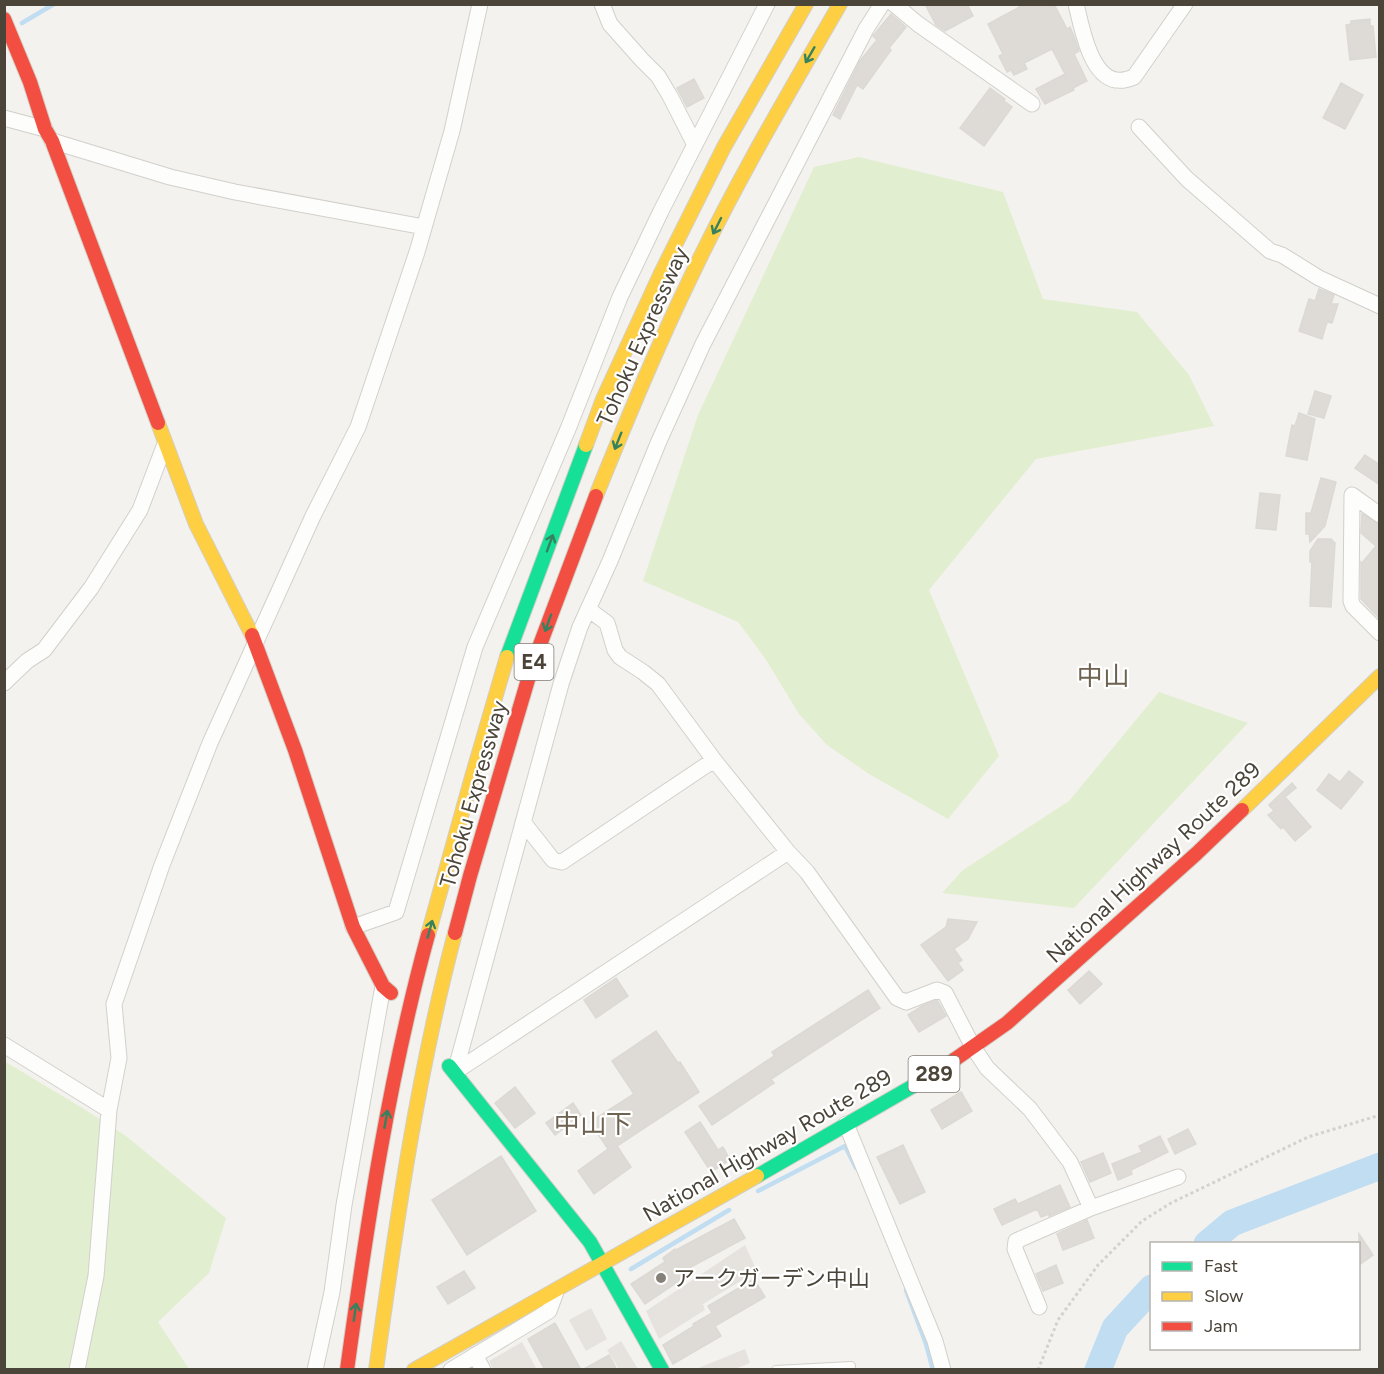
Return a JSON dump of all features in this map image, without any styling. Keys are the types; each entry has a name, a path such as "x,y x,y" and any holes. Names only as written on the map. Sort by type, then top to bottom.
{"main road":[{"name":"Tohoku Expressway","path":"347,1370 368,1220 400,1050 419,968 471,777 506,661 603,399 651,294 724,147 806,4"},
{"name":"Tohoku Expressway","path":"376,1370 399,1208 445,970 476,855 532,666 630,408 688,282 751,159 840,4"},
{"path":"5,22 30,81 196,524 255,641 295,750 353,927 372,968 387,989"},
{"name":"National Highway Route 289","path":"414,1370 934,1074 1007,1023 1196,854 1380,676"},
{"path":"452,1069 590,1242 662,1370"}],"street":[{"path":"78,1370 96,1276 109,1110 119,1058 114,1004 162,865 210,743 313,516 358,426 417,252 452,131 480,4"},
{"path":"602,4 610,24 658,76 695,145"},
{"path":"353,927 396,912 475,647 568,429 620,297 661,211 767,4"},
{"path":"452,1069 561,684 580,627 702,344 866,29 882,4"},
{"path":"894,4 918,24 1032,104"},
{"path":"1076,4 1088,51 1108,78 1118,81 1134,77 1185,4"},
{"path":"4,118 181,180 424,227"},
{"path":"1139,127 1187,179 1270,251 1282,255 1319,278 1380,306"},
{"path":"4,683 44,650 91,588 140,510 165,444"},
{"path":"1380,515 1352,495 1351,601 1353,606 1380,633"},
{"path":"588,609 607,623 615,650 620,657 658,684 714,760 788,852 807,872 897,998 906,1002 938,990 945,993 973,1047 987,1068 1030,1109 1070,1162 1091,1208"},
{"path":"523,822 553,860 562,862 714,760"},
{"path":"452,1069 788,852"},
{"path":"315,1370 332,1292 344,1205 387,989"},
{"path":"4,1045 109,1110"},
{"path":"846,1124 935,1341 942,1370"},
{"path":"1039,1307 1016,1249 1016,1241 1091,1208 1178,1178"},
{"path":"451,1370 549,1311 557,1290"},
{"path":"475,1355 483,1370"}],"lane":[{"path":"776,1370 851,1366"}],"path":[{"path":"1038,1370 1058,1320 1098,1265 1142,1221 1171,1203 1308,1137 1380,1114"}],"green space":[{"path":"859,157 1003,192 1043,299 1137,312 1189,375 1214,426 1036,459 929,590 999,756 948,819 869,774 827,745 799,714 765,658 738,622 643,581 698,415 814,167"},
{"path":"1159,692 1248,723 1074,908 942,893 963,870 1069,801"},
{"path":"4,1061 126,1136 226,1218 209,1273 158,1322 189,1369 5,1369"}],"shaded area":[{"path":"745,1245 757,1271 703,1304 705,1310 659,1339 646,1311"},
{"path":"591,1308 607,1339 586,1351 569,1320"},
{"path":"621,1341 638,1369 619,1369 607,1350"},
{"path":"522,1342 536,1368 533,1370 493,1369 489,1361"},
{"path":"745,1349 750,1363 735,1369 696,1369"}],"building":[{"path":"925,4 967,4 973,16 945,31 936,25"},
{"path":"1025,4 1054,4 1067,29 1070,27 1073,34 1079,51 1074,54 1087,81 1045,104 1036,89 1065,74 1052,49 1024,63 1027,69 1014,75 1011,70 1007,72 999,56 1003,54 988,24"},
{"path":"891,14 906,27 889,48 891,50 863,89 857,85 840,119 833,115 860,61 877,40 873,36"},
{"path":"1370,19 1370,26 1373,26 1376,57 1350,60 1346,25 1351,24 1351,21"},
{"path":"694,79 704,98 687,107 677,88"},
{"path":"1341,83 1363,95 1345,129 1323,118"},
{"path":"990,88 1012,107 984,146 960,128"},
{"path":"1319,289 1334,295 1331,304 1338,304 1332,323 1327,322 1322,339 1299,331 1309,299 1315,301"},
{"path":"1315,391 1331,396 1324,418 1308,414"},
{"path":"1299,413 1315,419 1307,460 1286,456 1292,425 1295,426"},
{"path":"1365,455 1380,465 1380,485 1355,468"},
{"path":"1321,478 1336,482 1325,526 1310,542 1309,534 1306,534 1306,513 1311,513"},
{"path":"1260,493 1280,495 1276,530 1256,528"},
{"path":"1362,514 1380,525 1380,619 1361,599 1361,562 1376,546 1361,533"},
{"path":"1318,539 1331,539 1335,543 1331,607 1310,606 1312,562 1310,562 1310,551"},
{"path":"1349,771 1363,782 1341,809 1317,790 1329,774 1340,782"},
{"path":"1292,783 1296,788 1285,797 1311,827 1295,841 1268,815 1274,811 1269,805"},
{"path":"948,919 977,922 968,939 954,949 962,960 958,963 963,970 948,981 921,945 946,927"},
{"path":"1089,971 1102,984 1080,1004 1068,990"},
{"path":"616,978 628,996 596,1018 584,1000"},
{"path":"868,990 880,1008 771,1079 774,1083 712,1125 699,1106 774,1056 772,1052"},
{"path":"937,1000 946,1016 919,1032 908,1015"},
{"path":"656,1031 699,1092 617,1146 631,1167 594,1194 578,1171 608,1149 590,1122 634,1094 612,1061"},
{"path":"515,1087 535,1113 515,1128 495,1103"},
{"path":"961,1092 972,1111 942,1129 931,1110"},
{"path":"573,1103 581,1115 555,1135 546,1123"},
{"path":"700,1122 718,1150 723,1147 730,1160 711,1172 685,1132"},
{"path":"1188,1129 1196,1144 1175,1154 1168,1139"},
{"path":"1160,1136 1168,1152 1131,1170 1132,1174 1118,1180 1112,1164 1142,1152 1139,1146"},
{"path":"903,1145 925,1192 900,1204 877,1157"},
{"path":"1103,1153 1111,1173 1090,1182 1081,1162"},
{"path":"501,1156 536,1211 467,1255 432,1200"},
{"path":"1060,1185 1070,1207 1041,1217 1037,1209 1002,1225 994,1209 1015,1199 1018,1204"},
{"path":"734,1219 745,1238 689,1268 691,1273 645,1304 631,1284 665,1262 663,1258 675,1249"},
{"path":"1087,1220 1094,1238 1063,1250 1057,1234"},
{"path":"1359,1234 1373,1255 1360,1264 1360,1242"},
{"path":"1056,1265 1063,1283 1043,1291 1036,1274"},
{"path":"464,1271 475,1288 448,1304 437,1287"},
{"path":"754,1279 765,1297 715,1326 721,1336 673,1364 663,1345 712,1313 708,1306"},
{"path":"555,1323 581,1370 545,1370 528,1339"},
{"path":"609,1355 617,1370 582,1370"}],"waterway":[{"path":"22,23 54,4"},
{"path":"758,1191 845,1146 856,1168"},
{"path":"1209,1242 1232,1223 1380,1166"},
{"path":"631,1269 729,1210"},
{"path":"906,1290 933,1370"},
{"path":"1098,1370 1115,1328 1150,1290"}],"traffic: fast":[{"path":"507,657 586,445"},
{"path":"757,1176 934,1074 954,1060"},
{"path":"449,1066 590,1242 662,1370"}],"traffic: slow":[{"path":"586,445 603,399 661,273 724,147 806,4"},
{"path":"596,496 675,309 705,247 761,142 840,4"},
{"path":"158,423 196,524 252,635"},
{"path":"428,935 507,657"},
{"path":"1242,810 1380,676"},
{"path":"376,1370 400,1205 419,1096 429,1041 455,933"},
{"path":"414,1370 757,1176"}],"traffic: jam":[{"path":"4,19 30,82 45,129 52,141 158,423"},
{"path":"455,933 532,666 596,496"},
{"path":"252,635 295,750 353,927 383,986 391,993"},
{"path":"954,1060 1007,1023 1242,810"},
{"path":"347,1370 380,1151 402,1042 428,935"}],"place":[{"name":"アークガーデン中山","path":"661,1278"}],"district":[{"name":"中山","path":"1103,676"},
{"name":"中山下","path":"593,1124"}]}
